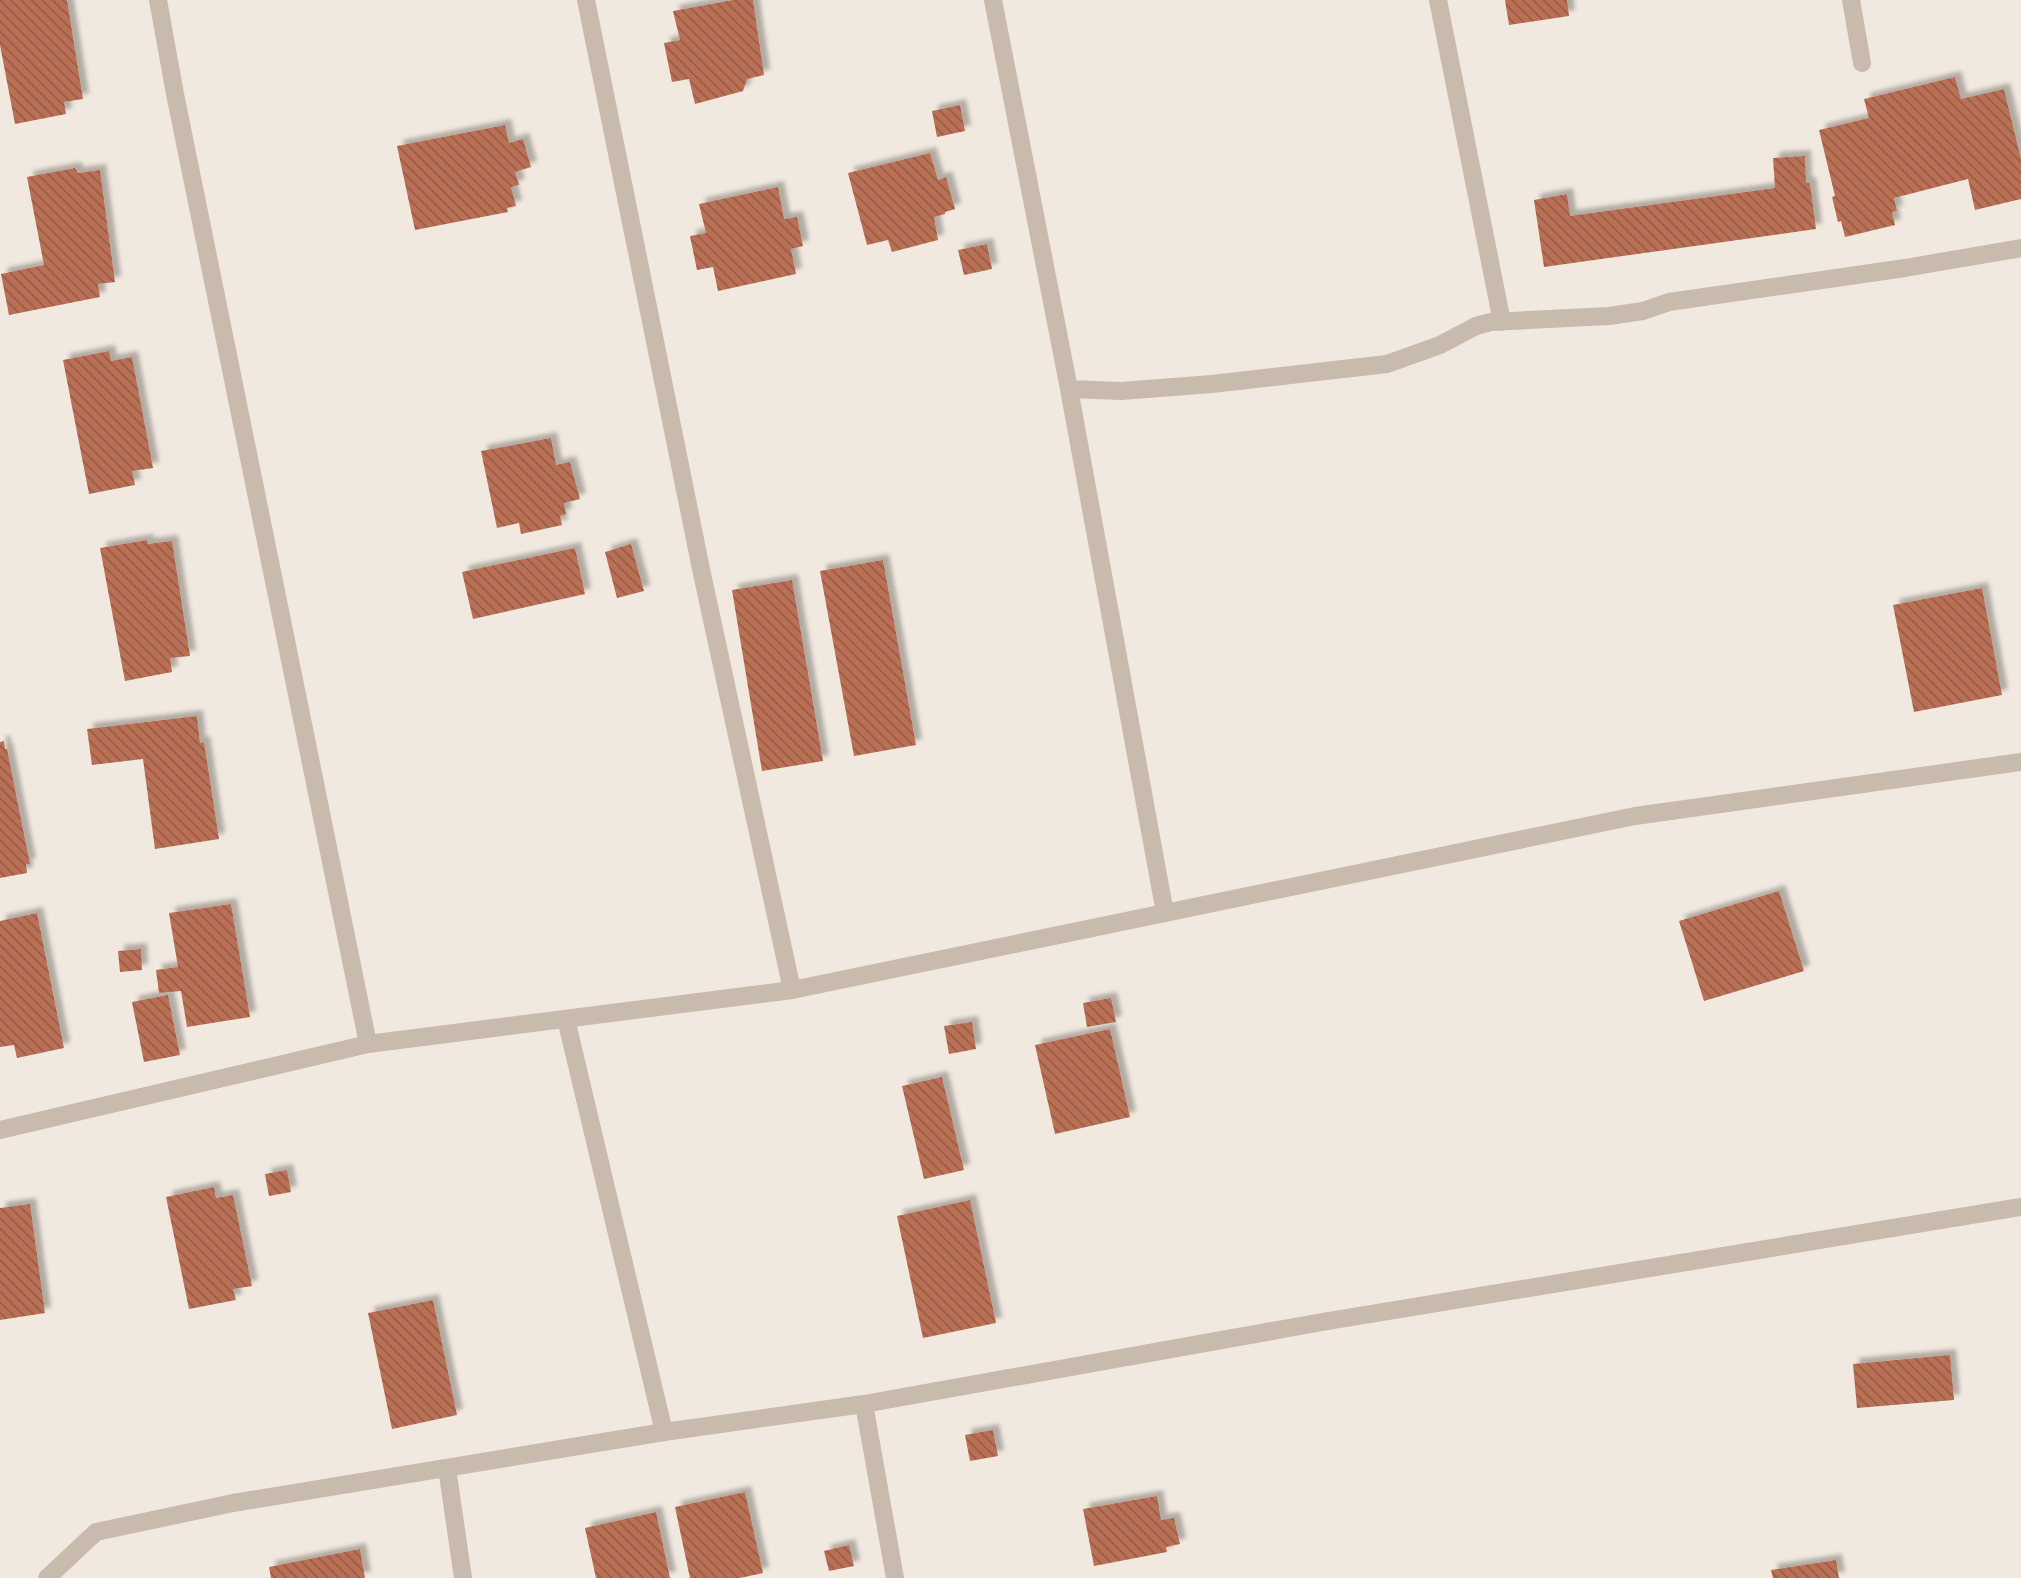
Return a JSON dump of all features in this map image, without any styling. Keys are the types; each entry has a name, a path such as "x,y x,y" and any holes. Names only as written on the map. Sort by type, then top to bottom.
{"street":[{"path":"158,0 368,1044"},
{"path":"586,0 701,569 792,990"},
{"path":"993,0 1069,389 1165,913"},
{"path":"1438,0 1502,322"},
{"path":"1851,0 1862,63"},
{"path":"1069,389 1121,391 1212,384 1387,363 1440,345 1476,326 1609,316 1643,311 1669,302 1905,268 2021,248"},
{"path":"0,1130 368,1044 792,990 1635,816 2021,762"},
{"path":"566,1019 664,1432"},
{"path":"47,1578 96,1532 233,1503 664,1432 863,1404 1328,1321 2021,1207"},
{"path":"863,1404 895,1578"},
{"path":"447,1468 463,1578"}],"building":[{"path":"0,0 67,0 83,99 64,102 66,114 15,124 0,45"},
{"path":"733,0 753,0 764,75 747,79 743,91 695,104 689,79 672,82 664,43 680,40 673,11"},
{"path":"1505,0 1567,0 1569,16 1509,25"},
{"path":"1955,77 1961,99 2004,89 2021,159 2021,199 1975,210 1968,179 1894,198 1897,211 1892,212 1895,225 1845,237 1841,221 1838,222 1832,197 1835,196 1819,130 1869,118 1864,99"},
{"path":"960,105 965,131 937,137 932,111"},
{"path":"505,125 509,143 523,139 531,167 515,172 519,185 511,187 516,206 507,208 508,212 415,230 397,146"},
{"path":"930,153 938,180 946,177 955,209 934,217 938,240 892,252 888,240 867,245 848,173"},
{"path":"1805,156 1806,183 1810,183 1816,229 1544,267 1534,200 1567,194 1570,216 1775,188 1773,158"},
{"path":"75,168 78,173 100,170 115,282 98,284 100,297 9,315 1,274 44,265 27,177"},
{"path":"778,187 784,219 797,217 803,246 791,249 796,274 718,291 713,267 697,270 690,236 706,233 699,204"},
{"path":"987,244 992,269 964,275 958,250"},
{"path":"109,351 111,361 132,357 153,468 132,471 135,485 89,494 63,360"},
{"path":"551,438 556,465 570,462 580,499 564,503 566,514 560,516 562,525 521,534 519,523 497,528 481,451"},
{"path":"147,540 148,544 172,541 190,656 170,658 172,672 125,681 100,548"},
{"path":"631,544 644,591 617,598 605,552"},
{"path":"575,548 585,594 473,619 462,572"},
{"path":"883,560 916,745 854,756 820,571"},
{"path":"792,580 823,761 762,771 732,590"},
{"path":"1982,588 2002,695 1914,712 1893,605"},
{"path":"197,716 200,743 204,742 219,839 155,849 143,759 92,765 87,729"},
{"path":"4,741 30,864 26,864 27,873 0,878 0,742"},
{"path":"1779,891 1804,971 1704,1001 1679,921"},
{"path":"231,904 250,1017 187,1027 181,991 159,993 156,970 178,967 169,913"},
{"path":"37,913 64,1048 17,1058 14,1045 0,1047 0,921"},
{"path":"141,949 142,970 120,972 118,951"},
{"path":"168,995 180,1055 144,1062 132,1002"},
{"path":"1111,998 1116,1022 1087,1027 1083,1003"},
{"path":"972,1022 976,1049 949,1054 944,1026"},
{"path":"1110,1029 1130,1117 1055,1134 1035,1045"},
{"path":"942,1077 964,1170 924,1179 902,1086"},
{"path":"287,1170 291,1192 269,1196 265,1174"},
{"path":"214,1187 216,1198 233,1195 252,1286 233,1289 236,1300 189,1309 166,1197"},
{"path":"970,1200 996,1323 923,1338 897,1216"},
{"path":"30,1204 45,1313 0,1320 0,1208"},
{"path":"433,1300 457,1415 392,1429 368,1313"},
{"path":"1950,1355 1954,1400 1857,1408 1853,1364"},
{"path":"993,1430 998,1456 970,1461 965,1435"},
{"path":"745,1492 763,1573 740,1578 690,1578 675,1507"},
{"path":"1157,1496 1161,1520 1174,1518 1180,1544 1166,1547 1167,1552 1094,1566 1083,1509"},
{"path":"656,1512 670,1578 596,1578 585,1528"},
{"path":"849,1545 854,1566 829,1571 824,1551"},
{"path":"360,1549 365,1578 271,1578 269,1567"},
{"path":"1836,1560 1839,1578 1773,1578 1771,1570"}]}
